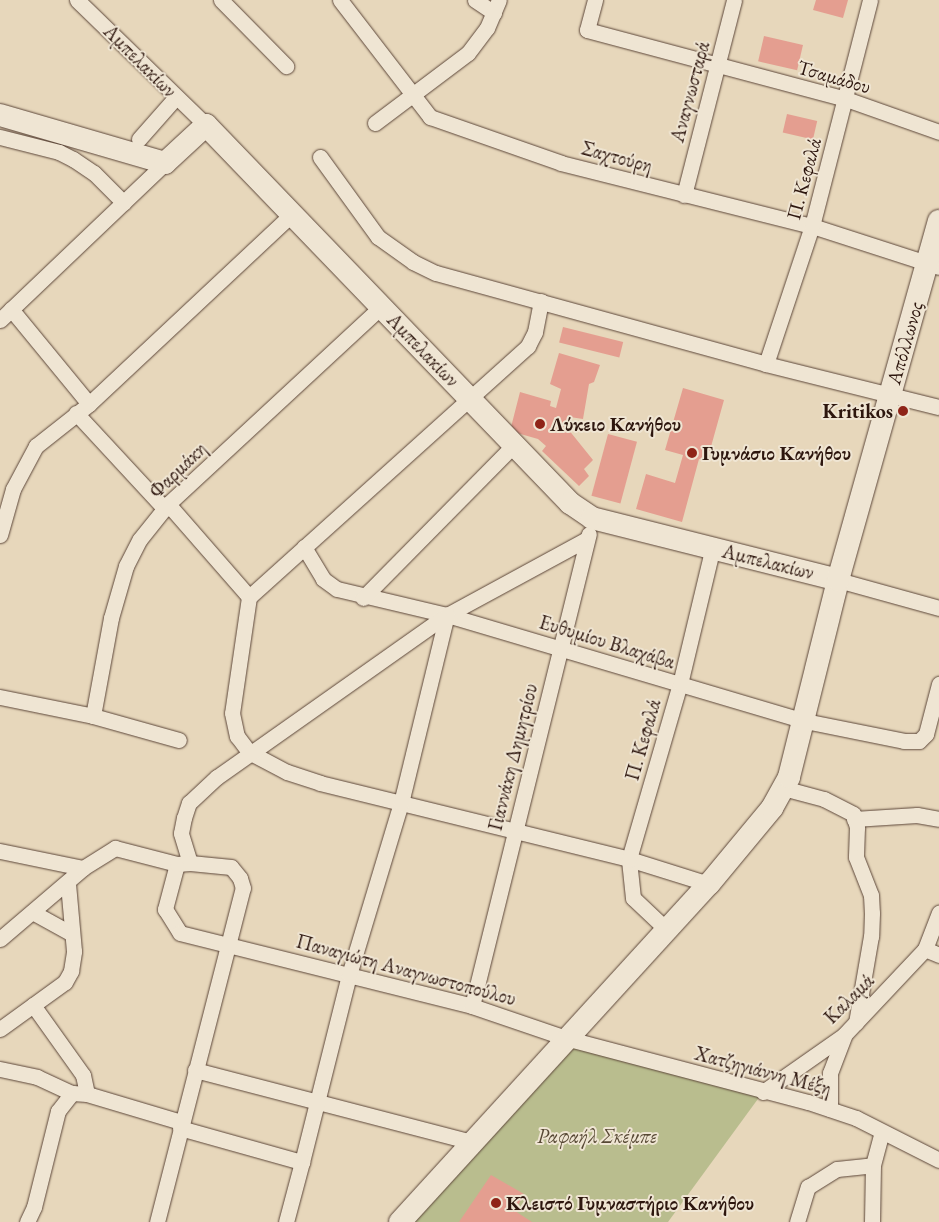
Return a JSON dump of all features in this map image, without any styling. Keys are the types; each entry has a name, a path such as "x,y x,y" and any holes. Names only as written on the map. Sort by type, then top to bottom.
{"street":[{"name":"Αμπελακίων","path":"77,0 206,125 514,444 570,503 590,528 713,547 838,580"},
{"path":"220,0 286,66"},
{"name":"Σαχτούρη","path":"340,0 430,117 561,163 812,226 933,265"},
{"path":"375,123 468,53 497,6 475,0"},
{"name":"Τσαμάδου","path":"595,0 587,30 717,67 846,99 939,132"},
{"name":"Αναγνωσταρά","path":"684,195 734,0"},
{"name":"Π. Κεφαλά","path":"766,364 812,226 870,0"},
{"path":"139,139 176,97"},
{"path":"0,99 139,139 172,156"},
{"path":"0,115 172,156"},
{"path":"0,320 206,125"},
{"path":"0,138 59,152 73,159 94,173 124,202"},
{"path":"320,157 378,237 407,258 436,272 766,364 939,407"},
{"path":"0,535 13,489 36,446 89,404 292,214"},
{"name":"Απόλλωνος","path":"409,1219 471,1142 569,1040 709,884 772,808 783,788 805,721 838,580 891,394 933,265 939,221"},
{"path":"541,301 534,332 528,346 249,596 232,713 237,736 249,752 287,772 320,783 629,859 709,884"},
{"name":"Φαρμάκη","path":"93,716 112,618 126,566 140,539 167,507 381,306"},
{"path":"11,309 89,404"},
{"path":"76,413 167,507 249,596"},
{"path":"363,598 514,444"},
{"path":"230,943 180,933 165,909 183,863 181,833 189,803 249,752 447,615 590,528"},
{"name":"Γιαννάκη Δημητρίου","path":"472,1006 590,528"},
{"name":"Ευθυμίου Βλαχάβα","path":"304,547 323,579 337,590 363,598 447,615 805,721 904,741 919,741 926,734 939,684"},
{"name":"Π. Κεφαλά","path":"668,930 633,898 629,859 680,684 713,547"},
{"path":"838,580 939,608"},
{"path":"286,1222 349,975 400,803 447,615"},
{"path":"0,697 93,716 179,740"},
{"path":"783,788 844,807 854,819 856,857 871,894 872,913 871,936 856,1023"},
{"path":"854,819 917,815 939,819"},
{"path":"0,939 68,884 83,868 115,848 183,863 231,867 240,878 243,888 230,943 180,1125 157,1222"},
{"path":"0,851 83,868"},
{"path":"0,1029 64,982 72,964 68,884"},
{"path":"34,913 72,934"},
{"name":"Καλαμά","path":"763,1092 844,1035 856,1023 925,948 939,913"},
{"name":"Παναγιώτη Αναγνωστοπούλου","path":"230,943 472,1006 569,1040"},
{"path":"925,948 939,955"},
{"path":"27,1222 34,1207 58,1111 79,1094 83,1075 33,1005"},
{"path":"830,1109 830,1073 844,1035"},
{"name":"Χατζηγιάννη Μέξη","path":"569,1040 830,1109 939,1160"},
{"path":"0,1069 37,1077 79,1094 302,1162"},
{"path":"195,1070 471,1142"},
{"path":"872,1222 873,1165 882,1132"},
{"path":"797,1222 808,1187 837,1169 873,1165"}],"green space":[{"name":"Ραφαήλ Σκέμπε","path":"569,1039 763,1092 668,1222 400,1222"}],"building":[{"path":"816,0 848,0 843,18 813,10"},
{"path":"764,36 803,45 797,70 758,61"},
{"path":"787,114 817,121 813,139 783,133"},
{"path":"563,327 623,342 619,358 559,343"},
{"name":"Λύκειο Κανήθου","path":"559,353 600,365 594,382 589,384 583,419 570,417 568,429 593,460 584,469 589,476 579,486 542,451 546,446 538,439 510,431 520,392 551,401 550,406 556,408 561,389 550,384"},
{"name":"Γυμνάσιο Κανήθου","path":"683,388 724,400 707,461 699,459 682,522 636,509 646,474 675,483 683,455 665,450"},
{"path":"608,434 637,442 620,504 591,496"},
{"name":"Κλειστό Γυμναστήριο Κανήθου","path":"491,1175 524,1194 515,1211 532,1222 459,1222"}],"place":[{"name":"Kritikos","path":"903,411"},
{"name":"Λύκειο Κανήθου","path":"540,424"},
{"name":"Γυμνάσιο Κανήθου","path":"692,453"},
{"name":"Κλειστό Γυμναστήριο Κανήθου","path":"496,1203"}]}
